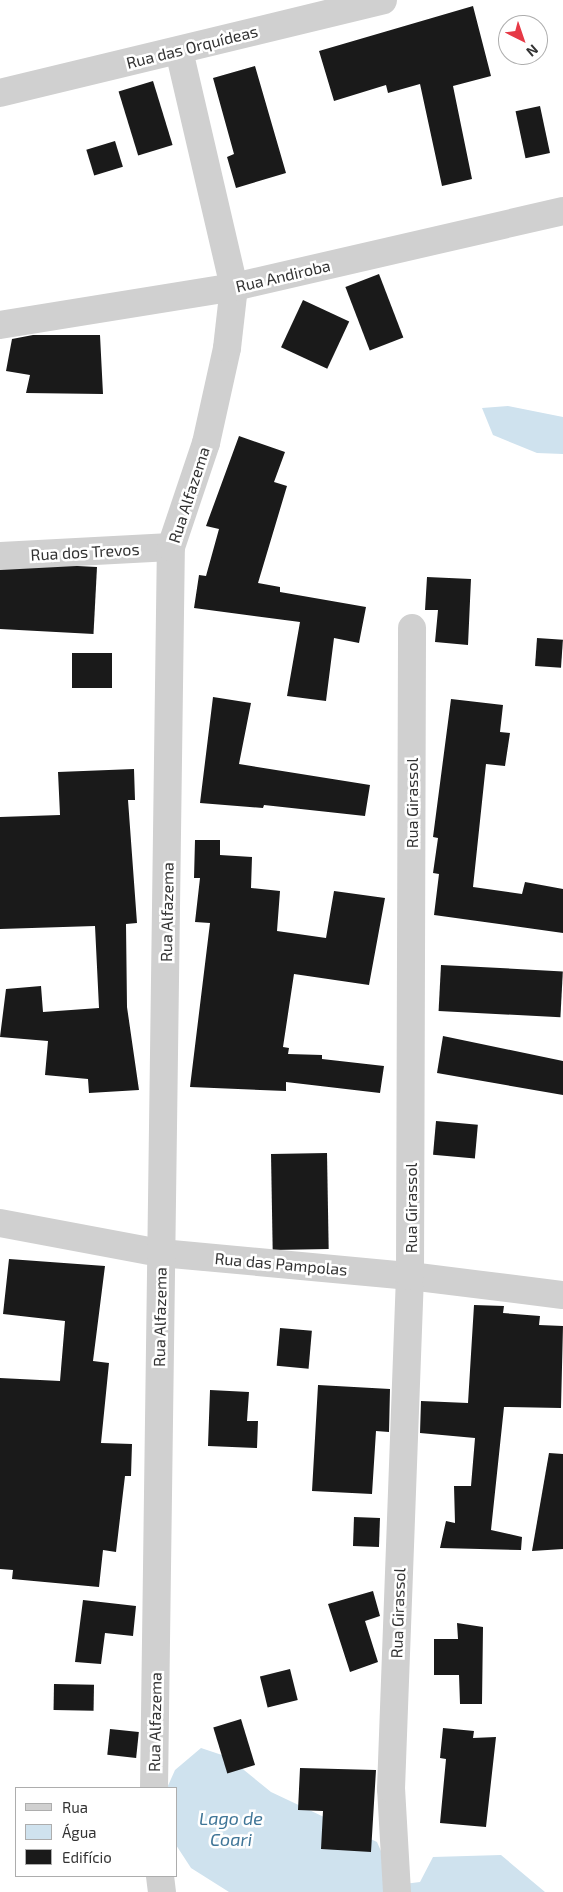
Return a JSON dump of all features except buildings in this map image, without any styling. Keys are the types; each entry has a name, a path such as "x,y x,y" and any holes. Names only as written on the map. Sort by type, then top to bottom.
{"street":[{"name":"Rua das Orquídeas","path":"0,93 383,0"},
{"name":"Rua Alfazema","path":"154,1787 171,547 206,443 227,348 234,287 179,51"},
{"name":"Rua Andiroba","path":"0,325 234,287 563,211"},
{"name":"Rua dos Trevos","path":"0,556 171,547"},
{"name":"Rua Girassol","path":"397,1892 391,1789 410,1276 412,628"},
{"name":"Rua das Pampolas","path":"0,1223 161,1253 410,1276 563,1296"},
{"path":"160,1877 162,1892"}],"water":[{"path":"508,406 563,417 563,454 537,453 493,435 482,408"},
{"name":"Lago de Coari","path":"201,1748 228,1757 271,1792 377,1842 396,1885 420,1882 433,1857 501,1855 545,1892 229,1892 191,1868 178,1848 178,1787 167,1787 175,1770"}]}
